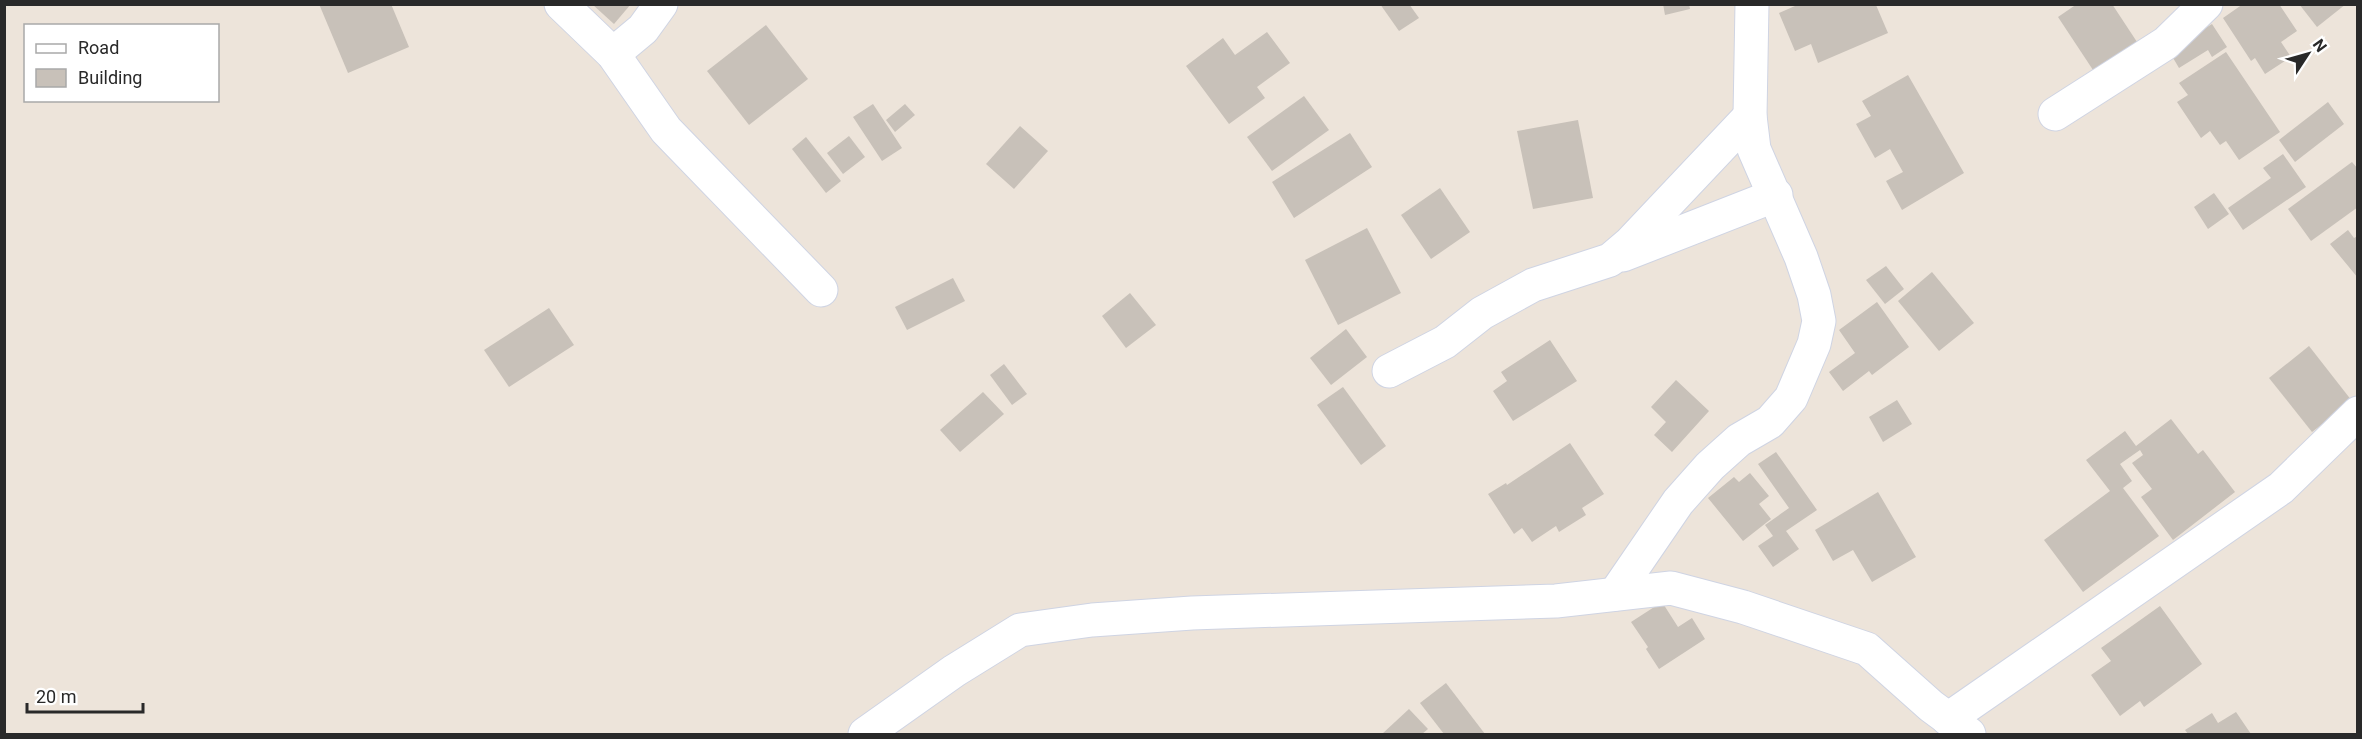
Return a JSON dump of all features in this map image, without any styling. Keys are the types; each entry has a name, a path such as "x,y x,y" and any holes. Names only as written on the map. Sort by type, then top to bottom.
{"street":[{"path":"561,4 613,54 666,130 821,290"},
{"path":"613,54 643,30 661,4"},
{"path":"1615,594 1678,502 1710,466 1739,440 1770,422 1791,398 1814,344 1819,321 1814,296 1802,257 1754,148 1750,116 1752,4"},
{"path":"2055,114 2166,43 2206,4"},
{"path":"1610,260 1630,243 1750,116"},
{"path":"1389,370 1445,342 1482,313 1533,285 1610,260 1776,195"},
{"path":"865,735 954,671 1020,630 1092,620 1192,613 1556,601 1671,588 1743,607 1867,650 1958,727 2280,488 2358,413"}],"building":[{"path":"319,4 391,4 409,47 348,73"},
{"path":"592,4 631,4 614,24"},
{"path":"1380,4 1409,4 1419,18 1399,31"},
{"path":"1663,4 1689,4 1690,9 1665,15"},
{"path":"2077,4 2112,4 2139,45 2095,73 2058,17"},
{"path":"2243,4 2279,4 2297,31 2281,42 2291,57 2265,74 2255,58 2251,61 2223,18"},
{"path":"2299,4 2346,4 2317,27"},
{"path":"1794,5 1876,5 1888,33 1818,63 1811,44 1795,51 1779,13"},
{"path":"2212,24 2227,47 2212,57 2208,50 2179,68 2169,51"},
{"path":"766,25 808,79 749,125 707,71"},
{"path":"1267,32 1290,63 1257,87 1265,98 1229,124 1186,66 1223,38 1235,55"},
{"path":"2226,52 2280,132 2239,160 2226,141 2220,145 2210,131 2201,138 2177,102 2188,95 2179,83"},
{"path":"1908,75 1964,173 1902,210 1886,181 1903,172 1890,149 1875,158 1856,124 1871,116 1862,101"},
{"path":"1304,96 1329,130 1272,171 1247,137"},
{"path":"2328,102 2344,124 2295,162 2279,140"},
{"path":"873,104 902,148 882,161 853,117"},
{"path":"905,104 915,115 895,132 886,120"},
{"path":"1578,120 1593,198 1533,209 1517,131"},
{"path":"1020,126 1048,151 1014,189 986,164"},
{"path":"1350,133 1372,167 1294,218 1272,182"},
{"path":"849,136 865,157 843,174 827,153"},
{"path":"806,137 841,181 826,193 792,149"},
{"path":"2283,154 2306,187 2243,230 2228,208 2271,178 2263,168"},
{"path":"2352,162 2358,169 2358,207 2311,241 2288,209"},
{"path":"1440,188 1470,232 1431,259 1401,215"},
{"path":"2214,193 2229,214 2208,229 2194,207"},
{"path":"1367,228 1401,293 1338,325 1305,260"},
{"path":"2348,230 2354,238 2358,236 2358,278 2330,244"},
{"path":"1886,266 1904,289 1885,304 1866,280"},
{"path":"1932,272 1974,323 1939,351 1898,301"},
{"path":"953,278 965,301 907,330 895,307"},
{"path":"1130,293 1156,325 1126,348 1102,316"},
{"path":"1877,302 1909,347 1872,375 1869,371 1843,391 1829,372 1855,353 1839,330"},
{"path":"549,308 574,345 509,387 484,350"},
{"path":"1346,329 1367,357 1331,385 1310,358"},
{"path":"1550,340 1577,381 1513,421 1493,391 1507,381 1501,372"},
{"path":"2309,346 2352,401 2312,432 2269,378"},
{"path":"1004,364 1027,394 1012,405 990,375"},
{"path":"1676,380 1709,411 1672,452 1654,435 1666,422 1651,407"},
{"path":"1343,387 1386,446 1361,465 1317,405"},
{"path":"983,392 1004,414 960,452 940,430"},
{"path":"1897,400 1912,424 1883,442 1869,417"},
{"path":"2171,419 2198,454 2203,450 2235,492 2173,540 2141,497 2152,489 2132,463 2143,455 2140,450 2120,464 2132,481 2123,488 2159,536 2083,592 2044,540 2110,491 2086,460 2125,431 2136,446"},
{"path":"1570,443 1604,494 1582,508 1586,515 1559,532 1556,526 1532,542 1522,528 1514,534 1488,494 1506,483 1507,485"},
{"path":"1776,452 1817,510 1786,531 1799,549 1773,567 1758,546 1773,536 1765,525 1789,508 1758,464"},
{"path":"1750,473 1769,496 1759,504 1771,519 1743,541 1708,498 1734,477 1739,482"},
{"path":"1878,492 1916,557 1872,582 1853,550 1833,561 1815,530"},
{"path":"1662,602 1678,627 1692,618 1705,639 1659,669 1646,649 1648,647 1631,622"},
{"path":"2160,606 2202,664 2144,707 2140,701 2120,716 2091,675 2111,661 2101,648"},
{"path":"1446,683 1485,734 1444,734 1420,703"},
{"path":"1409,709 1428,729 1422,734 1382,734"},
{"path":"2236,712 2251,734 2188,734 2185,730 2212,713 2218,723"}]}
